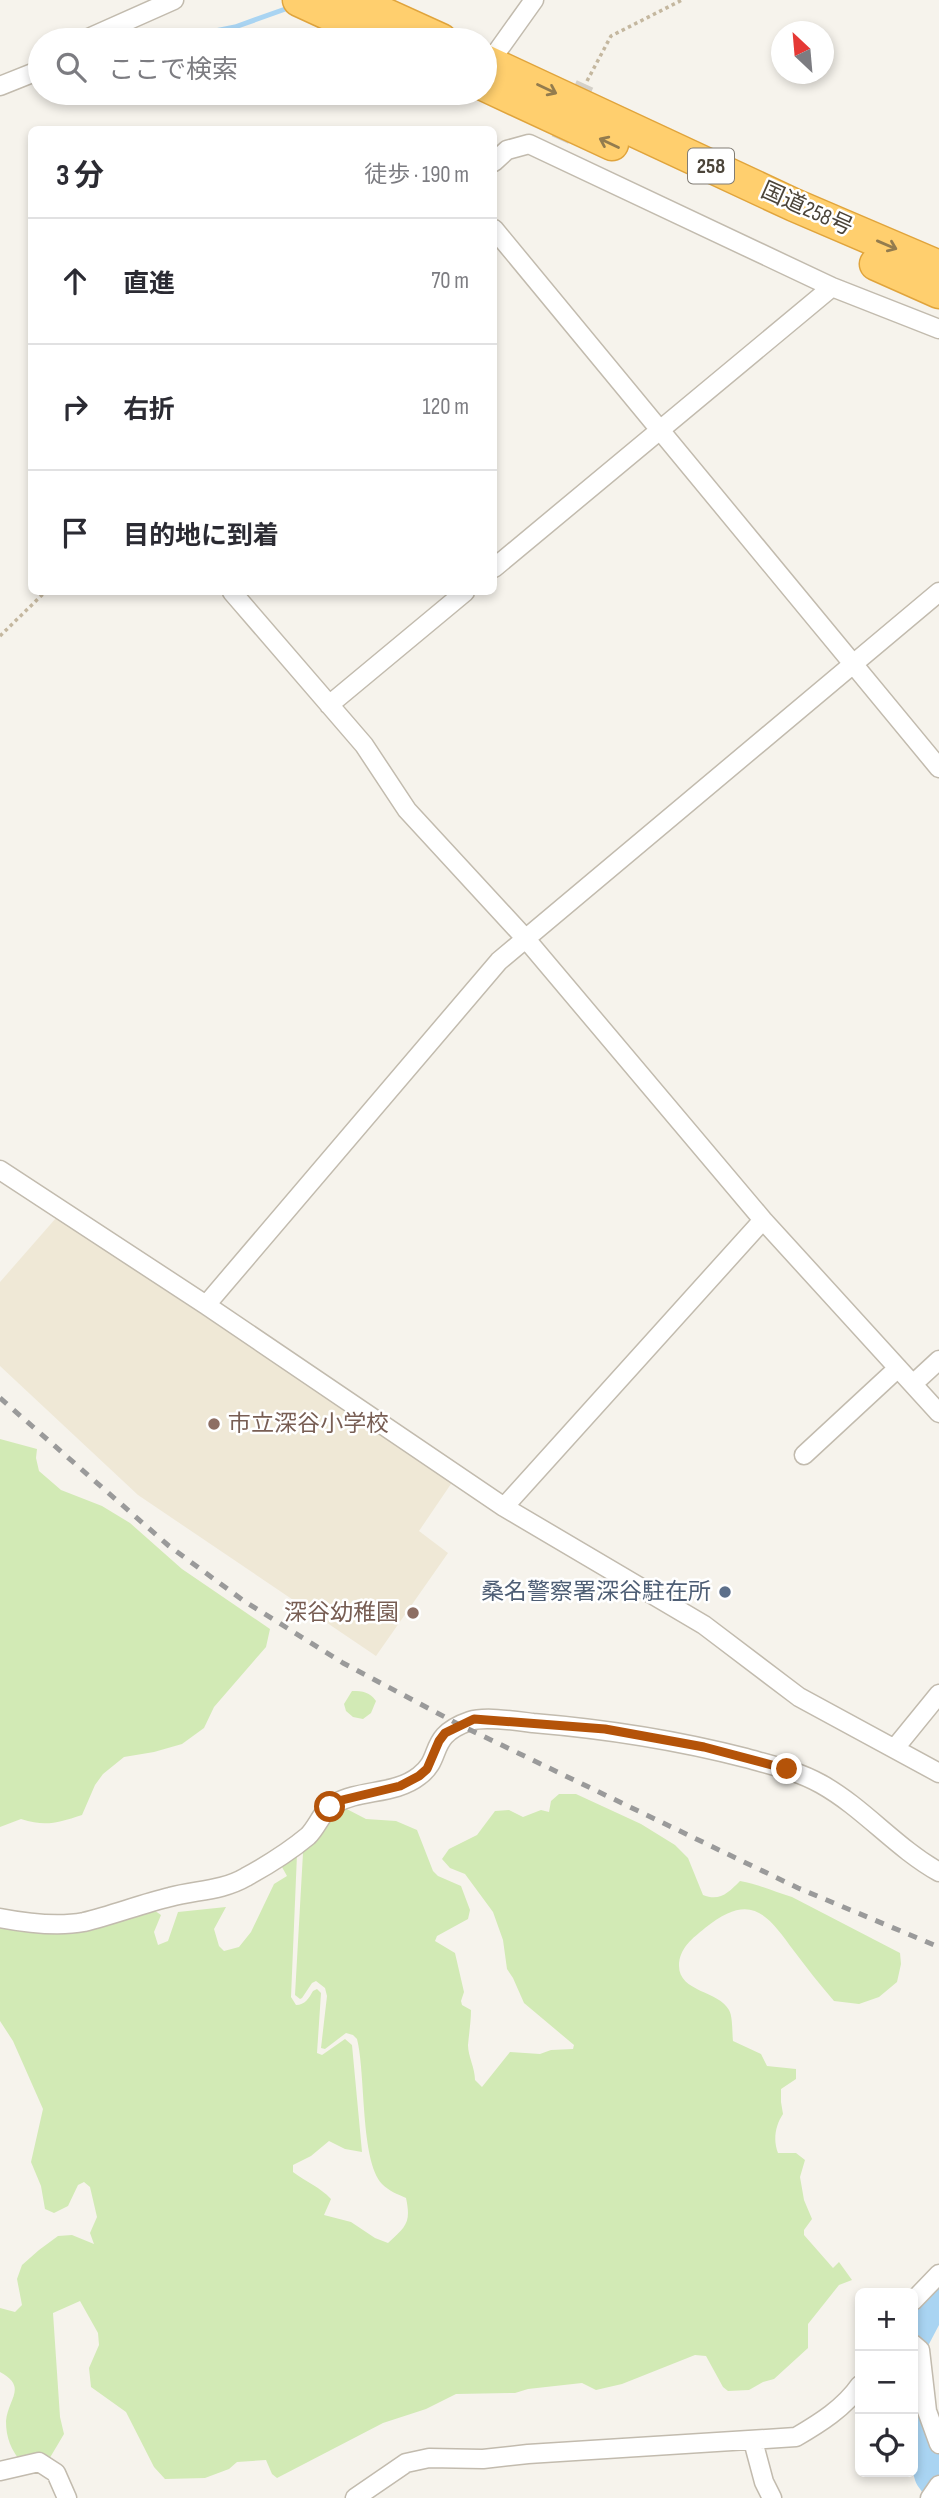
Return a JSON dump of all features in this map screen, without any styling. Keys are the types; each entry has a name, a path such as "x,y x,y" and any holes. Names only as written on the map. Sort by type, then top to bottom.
{"highway":[{"path":"354,0 415,28"},
{"path":"310,5 360,28"},
{"name":"国道258号","path":"497,74 939,267"},
{"name":"国道258号","path":"497,74 939,292"}],"street":[{"path":"111,28 174,0"},
{"path":"497,53 534,0"},
{"path":"0,86 28,75"},
{"path":"497,159 507,150 529,144 557,147 832,286 939,329"},
{"path":"497,233 939,768"},
{"path":"497,565 832,286"},
{"path":"206,1305 499,961 939,592"},
{"path":"235,595 364,745 407,810 526,939 763,1220 939,1413"},
{"path":"329,705 461,595"},
{"path":"0,1170 206,1305 504,1507 704,1625 799,1698 939,1773"},
{"path":"504,1507 763,1220"},
{"path":"913,1384 939,1360"},
{"path":"804,1455 898,1368"},
{"path":"895,1748 939,1694"},
{"path":"0,1919 49,1924 83,1922 171,1896 204,1892 233,1884 307,1836 324,1813 338,1801 400,1786 419,1776 427,1769 445,1733 474,1719 605,1729 704,1747 787,1769 820,1784 863,1812 924,1864 939,1872"},
{"path":"918,2296 939,2274"},
{"path":"917,2351 927,2411 939,2444"},
{"path":"355,2498 406,2463 429,2458 483,2459 796,2437 828,2417 855,2392"},
{"path":"753,2441 764,2482 772,2498"},
{"path":"0,2471 39,2462 56,2473 67,2498"}],"path":[{"path":"586,84 611,36 682,0"},
{"path":"0,636 42,595"}],"shaded area":[{"name":"市立深谷小学校","path":"56,1218 453,1481 419,1531 448,1553 376,1656 138,1495 0,1366 0,1282"}],"green space":[{"path":"0,1439 37,1449 39,1471 61,1490 102,1506 130,1523 182,1569 270,1629 266,1647 214,1707 204,1728 182,1744 124,1757 103,1774 95,1785 82,1815 52,1823 21,1819 0,1827"},
{"path":"352,1691 366,1693 376,1701 371,1713 363,1719 353,1717 346,1711 344,1704"},
{"path":"559,1794 576,1794 641,1824 675,1845 688,1858 703,1895 719,1897 740,1881 753,1884 792,1897 900,1953 901,1964 897,1982 879,1997 859,2004 834,2001 775,1926 756,1911 734,1911 721,1917 692,1940 681,1954 679,1966 685,1981 717,1999 729,2010 733,2041 761,2054 767,2066 796,2069 796,2079 781,2089 783,2114 778,2123 776,2148 778,2153 796,2153 805,2160 800,2177 804,2200 812,2219 804,2230 804,2235 833,2268 839,2262 852,2280 839,2285 808,2324 808,2348 774,2379 749,2390 728,2391 723,2387 706,2356 695,2355 622,2384 596,2390 582,2383 515,2393 456,2394 426,2409 383,2423 277,2478 272,2474 266,2460 237,2462 229,2469 205,2478 165,2479 154,2467 126,2412 91,2387 89,2368 99,2345 98,2333 80,2301 53,2313 60,2417 64,2434 48,2461 22,2463 12,2448 7,2433 7,2413 15,2388 0,2372 0,2308 15,2312 22,2305 17,2279 22,2265 58,2236 72,2235 94,2244 90,2233 97,2217 90,2187 84,2182 78,2185 68,2206 54,2213 45,2209 41,2186 31,2162 43,2109 13,2041 0,2021 0,1924 151,1908 161,1915 154,1932 158,1945 168,1941 178,1912 226,1907 214,1929 219,1946 224,1951 239,1947 251,1932 274,1884 287,1876 278,1860 297,1854 291,1997 296,2005 299,2005 306,2001 313,1991 317,1989 321,1993 317,2053 322,2055 345,2039 352,2045 362,2152 345,2149 329,2141 311,2156 293,2165 293,2172 331,2199 324,2215 351,2222 388,2243 400,2232 408,2218 406,2198 382,2184 370,2156 357,2039 346,2033 325,2049 321,2048 327,1996 325,1988 316,1981 302,1998 295,1995 305,1847 339,1805 366,1819 396,1821 417,1830 433,1871 461,1886 470,1910 468,1919 437,1936 435,1941 455,1953 464,1992 462,2005 471,2010 469,2053 475,2080 482,2087 510,2052 540,2054 551,2050 573,2049 574,2045 524,2003 507,1969 503,1940 493,1912 465,1874 450,1868 442,1859 449,1849 477,1835 495,1811 509,1810 523,1817 541,1810 549,1812 551,1801"}],"waterway":[{"path":"230,28 291,7"},
{"path":"918,2330 932,2303 939,2297"},
{"path":"918,2431 931,2476 939,2487"}],"tunnel":[{"path":"560,140 585,84"}],"railway":[{"path":"0,1398 169,1546 244,1601 343,1663 460,1725 798,1888 939,1947"}],"place":[{"name":"市立深谷小学校","path":"214,1424"},
{"name":"桑名警察署深谷駐在所","path":"725,1592"},
{"name":"深谷幼稚園","path":"413,1613"}],"route":[{"path":"330,1807 338,1801 411,1781 427,1769 445,1733 474,1719 605,1729 704,1747 787,1769"}]}
